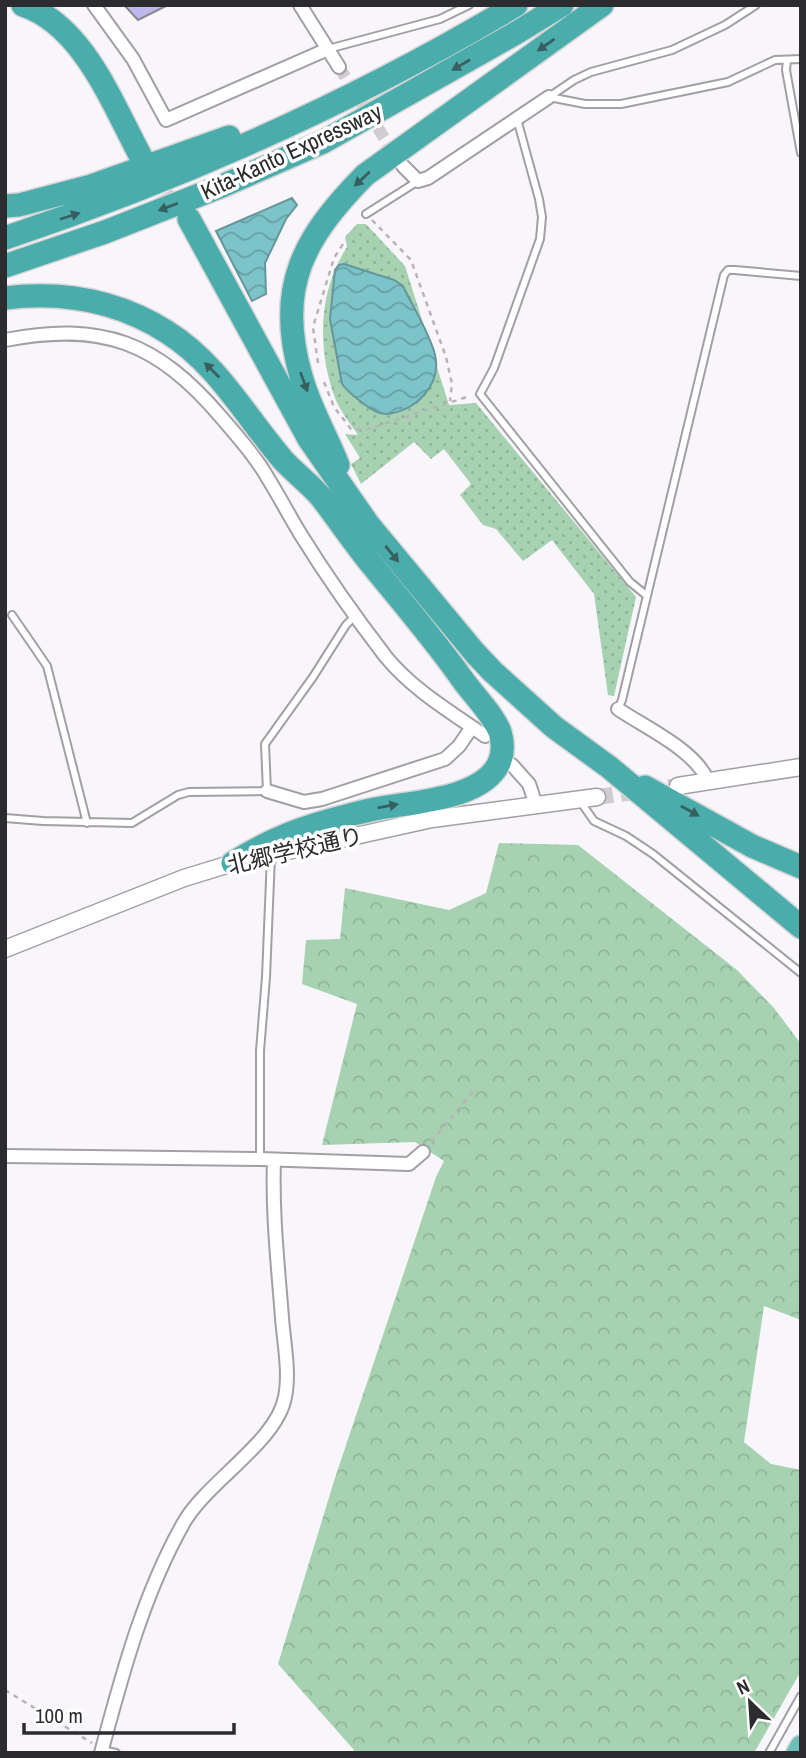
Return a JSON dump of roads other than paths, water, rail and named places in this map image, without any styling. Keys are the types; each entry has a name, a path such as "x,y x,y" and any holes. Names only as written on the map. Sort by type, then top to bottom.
{"highway":[{"path":"23,5 48,16 79,48 146,152 92,41 52,5"},
{"name":"Kita-Kanto Expressway","path":"5,238 85,211 228,154 391,75 516,5"},
{"name":"Kita-Kanto Expressway","path":"5,265 105,232 222,186 323,142 562,5"},
{"path":"351,500 301,378 293,346 291,305 295,280 304,254 335,206 365,175 602,5"},
{"path":"5,206 91,186 179,156 306,105 391,75"},
{"path":"320,496 297,444 183,222 309,439 351,500 407,572 492,671 554,727 609,767 662,814 801,927"},
{"path":"5,298 50,296 97,301 123,309 168,332 214,371 283,460 320,496 381,576 439,645 499,731 503,752 499,763 489,778 471,789 448,796 372,809 312,826 264,845 233,863"},
{"path":"439,645 489,690 801,942"},
{"path":"609,767 752,846 801,867"},
{"path":"797,1753 801,1746"}],"street":[{"path":"94,5 133,59 166,120 328,49"},
{"path":"300,5 339,67"},
{"path":"402,166 418,181 428,178 549,97"},
{"path":"5,340 64,333 103,337 137,347 172,367 211,405 255,460 355,616 400,673 420,691 485,736"},
{"path":"618,709 693,758 704,770 708,781"},
{"path":"267,791 304,802 322,799 432,765 453,753 472,727"},
{"path":"512,765 529,784 536,805"},
{"path":"678,786 793,768"},
{"name":"北郷学校通り","path":"5,949 184,878 233,863 432,819 597,797"},
{"path":"5,1156 267,1159 409,1164 423,1152"},
{"path":"101,1751 124,1667 161,1569 184,1521 211,1487 266,1433 280,1413 286,1397 286,1359 267,1159"}],"lane":[{"path":"328,49 440,19 469,5"},
{"path":"549,97 574,80 592,72 672,50 725,25 755,5"},
{"path":"549,97 585,104 621,104 728,82 775,60 801,59"},
{"path":"787,60 786,70 801,153"},
{"path":"517,119 540,199 540,239 494,368 480,394 630,582 646,595"},
{"path":"366,214 418,181"},
{"path":"618,709 724,275 728,270 735,270 801,276"},
{"path":"12,615 47,666 87,822"},
{"path":"5,818 132,823 178,795 189,792 267,791 265,744 346,625 355,616"},
{"path":"580,799 594,821 626,836 653,854 801,973"},
{"path":"267,1159 260,1051 270,915 271,854"},
{"path":"769,1753 801,1696"},
{"path":"101,1751 116,1753"}],"water":[{"path":"292,198 297,205 286,219 265,263 266,294 252,301 216,231"},
{"path":"344,264 394,280 403,286 430,339 436,366 430,386 416,402 397,412 386,414 375,411 342,384 330,319 335,270"}],"tunnel":[{"path":"339,67 397,158"},
{"path":"146,165 178,224"},
{"path":"597,797 678,786"}]}
